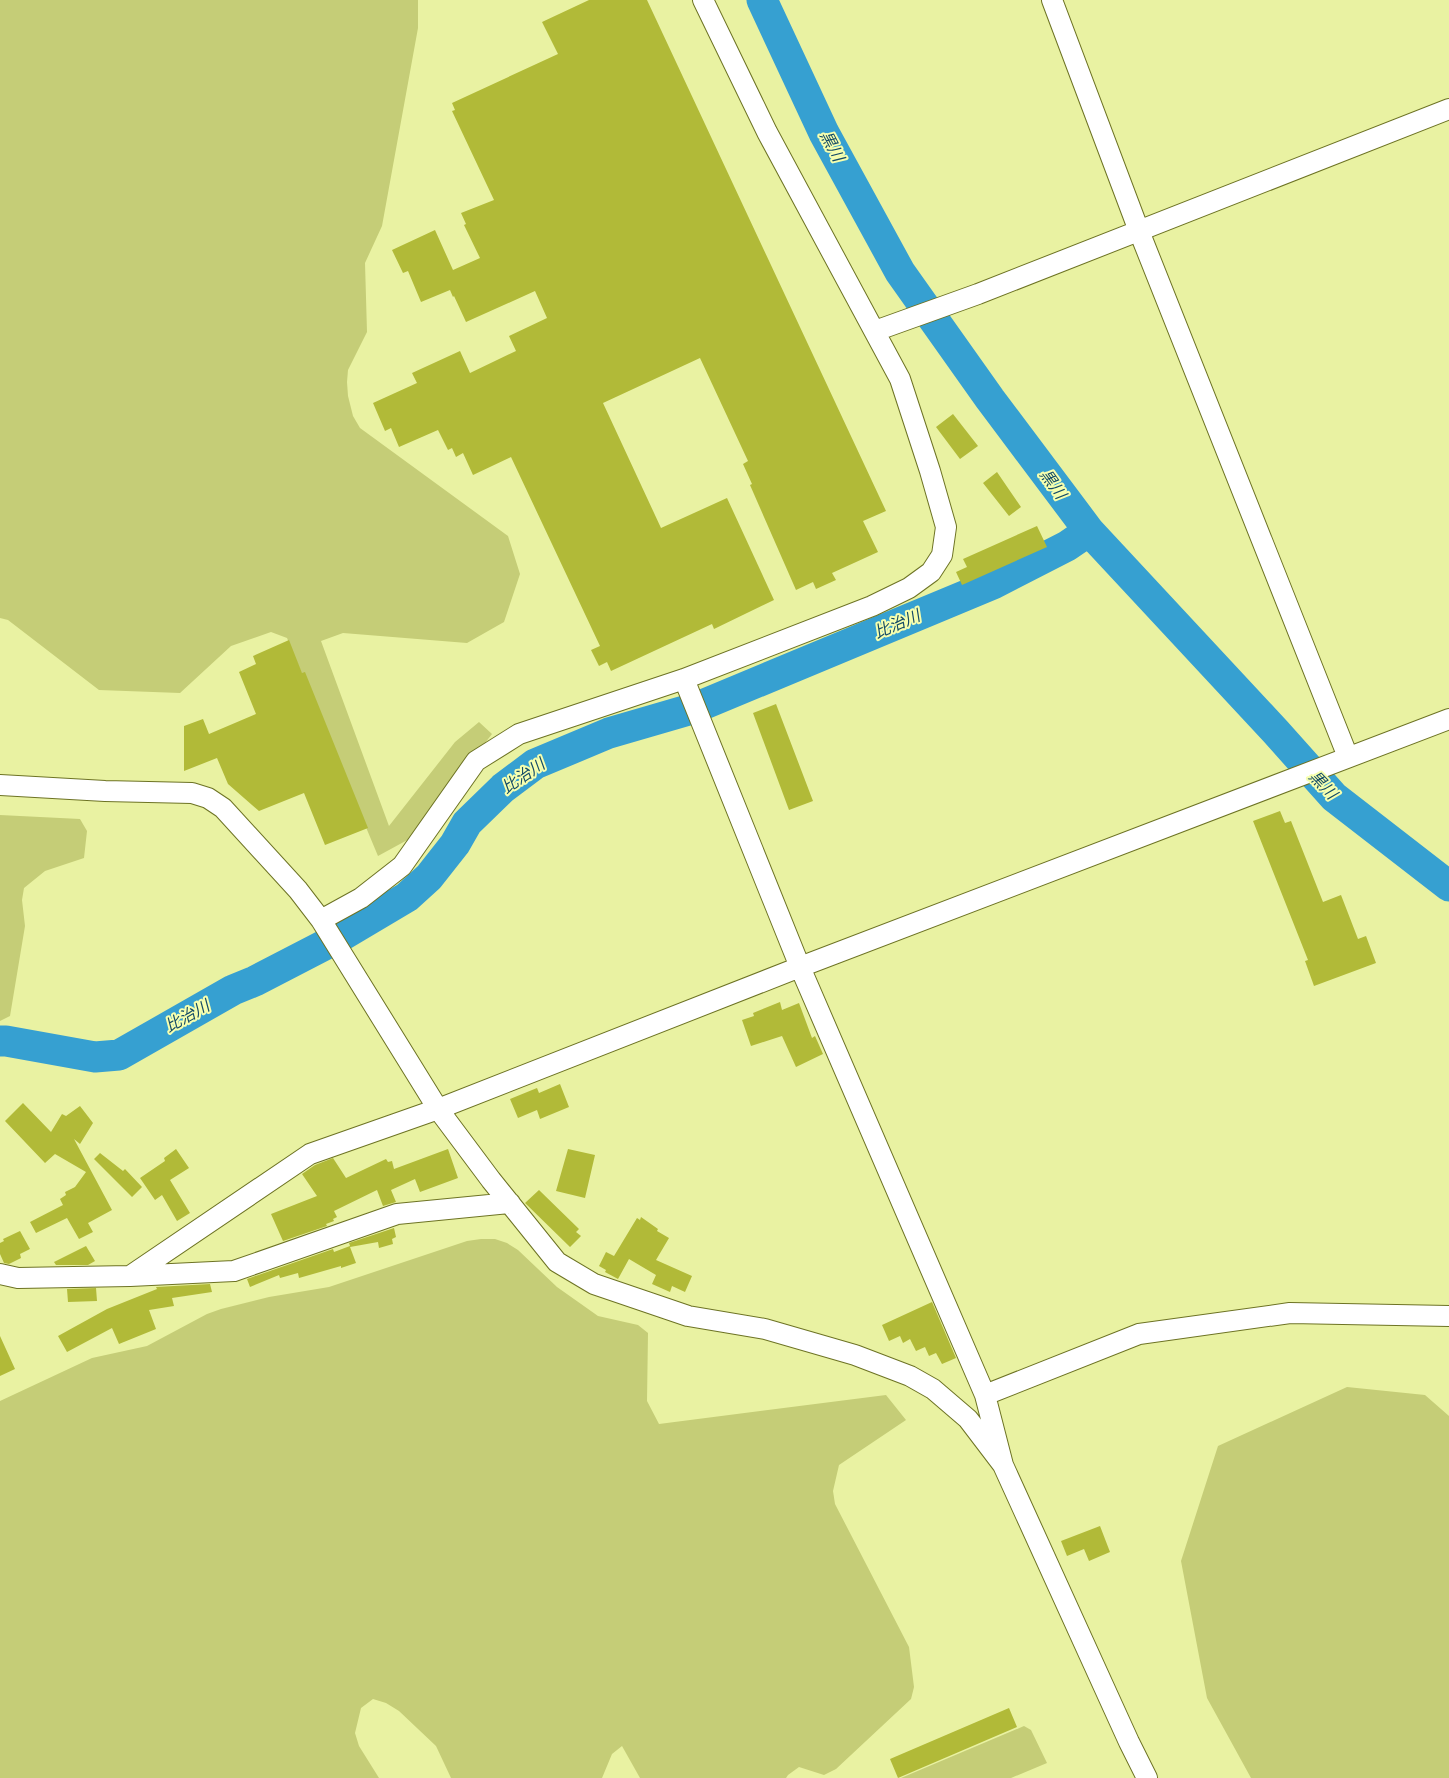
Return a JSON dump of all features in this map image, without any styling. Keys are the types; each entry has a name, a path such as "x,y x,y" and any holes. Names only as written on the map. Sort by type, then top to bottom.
{"street":[{"path":"321,920 361,898 402,866 476,761 520,734 684,678 872,606 909,588 931,572 942,555 946,527 900,379 881,329 767,132 703,0"},
{"path":"1052,0 1139,231 1348,757"},
{"path":"881,329 978,294 1449,110"},
{"path":"684,678 800,967 985,1395 1003,1464 1147,1778"},
{"path":"130,1276 310,1154 438,1109 800,967 1449,719"},
{"path":"0,785 105,791 192,793 208,798 222,808 298,890 321,920 438,1109 557,1262 594,1284 688,1316 765,1329 856,1355 910,1376 933,1389 968,1419 1003,1464"},
{"path":"0,1274 18,1278 130,1276 234,1271 398,1214 510,1203"},
{"path":"985,1395 1139,1334 1290,1313 1449,1316"}],"green space":[{"path":"0,0 418,0 418,28 382,226 365,263 367,332 348,370 348,396 353,416 360,428 508,536 520,574 504,622 467,643 343,633 321,641 389,826 455,742 479,722 492,734 411,838 378,856 287,638 271,632 231,646 180,693 99,690 8,620 0,618"},
{"path":"0,815 80,819 87,831 84,858 45,871 24,888 22,900 25,926 10,1016 0,1021"},
{"path":"495,1239 507,1243 518,1250 557,1287 598,1316 638,1325 648,1333 647,1401 659,1424 886,1395 906,1420 839,1465 833,1491 835,1504 909,1647 914,1687 911,1699 836,1769 824,1775 799,1767 786,1778 640,1778 622,1746 612,1754 602,1778 451,1778 436,1746 399,1711 386,1703 373,1699 361,1708 355,1733 359,1746 379,1778 0,1778 0,1401 92,1358 147,1346 207,1314 221,1309 269,1297 329,1287 467,1241"},
{"path":"1347,1387 1425,1395 1449,1416 1449,1778 1251,1778 1207,1698 1181,1561 1218,1446"},
{"path":"1024,1726 1031,1730 1047,1763 1011,1778 901,1778"}],"building":[{"path":"589,0 647,0 886,511 863,521 878,552 832,573 836,580 816,589 813,582 796,590 750,485 752,484 743,464 748,461 700,358 603,403 661,528 727,498 774,600 714,629 712,624 611,671 607,662 599,666 591,650 600,646 511,457 473,475 463,453 456,457 452,448 448,450 438,430 399,447 391,428 385,431 373,403 417,383 412,373 460,351 470,373 516,351 509,336 547,318 535,291 466,322 450,290 421,302 408,271 403,273 392,250 435,230 453,270 480,258 464,225 466,224 461,213 494,200 452,111 455,110 452,103 558,54 542,22"},
{"path":"953,414 978,446 960,459 936,427"},
{"path":"997,472 1021,507 1009,516 983,483"},
{"path":"1037,526 1047,547 962,585 956,572 967,567 963,559"},
{"path":"289,640 302,673 305,672 368,828 325,845 304,793 259,811 228,784 217,758 184,771 184,726 203,719 209,734 256,714 239,672 256,664 253,656"},
{"path":"776,704 813,801 789,810 753,713"},
{"path":"1280,811 1285,823 1291,821 1323,902 1341,895 1358,939 1366,936 1376,963 1314,986 1305,961 1308,960 1253,821"},
{"path":"780,1002 782,1010 799,1003 812,1038 815,1036 823,1054 796,1067 782,1036 751,1046 742,1020 754,1016 753,1013"},
{"path":"560,1084 569,1107 540,1119 537,1110 518,1118 510,1099 537,1088 539,1093"},
{"path":"23,1103 51,1132 62,1114 66,1116 80,1106 93,1123 80,1144 74,1139 112,1210 88,1223 93,1232 79,1239 67,1218 36,1233 30,1222 63,1205 60,1199 66,1195 65,1192 75,1187 86,1172 55,1154 45,1163 5,1121"},
{"path":"176,1149 189,1168 170,1180 190,1213 177,1221 162,1195 155,1200 140,1178 165,1161 164,1158"},
{"path":"448,1149 458,1178 420,1192 415,1179 391,1190 396,1202 383,1206 377,1190 334,1211 337,1217 333,1219 334,1221 326,1224 327,1226 283,1241 271,1214 317,1196 302,1174 315,1165 333,1158 346,1178 386,1159 388,1162 392,1161 394,1169"},
{"path":"568,1149 595,1155 585,1198 556,1191"},
{"path":"100,1153 123,1171 125,1169 142,1187 132,1197 94,1159"},
{"path":"539,1190 579,1229 576,1232 581,1236 570,1247 525,1203"},
{"path":"641,1217 658,1229 657,1231 669,1238 656,1260 692,1276 685,1292 672,1286 670,1292 652,1284 656,1275 629,1259 618,1279 605,1272 606,1270 599,1266 606,1252 614,1256 637,1218 640,1220"},
{"path":"394,1228 396,1237 392,1239 393,1244 379,1248 378,1242 350,1247 356,1263 299,1278 298,1273 280,1278 279,1275 250,1287 247,1279 333,1249 334,1252 350,1246 349,1243"},
{"path":"20,1231 30,1249 20,1254 21,1258 9,1264 4,1263 0,1254 0,1243 4,1241 3,1239"},
{"path":"86,1246 95,1261 88,1265 56,1265 54,1262"},
{"path":"210,1284 212,1292 172,1298 174,1306 149,1310 156,1329 119,1344 112,1328 67,1352 58,1336 107,1309 157,1289 156,1287"},
{"path":"96,1288 97,1301 68,1302 67,1289"},
{"path":"932,1302 956,1358 942,1364 936,1353 929,1356 925,1347 916,1351 910,1339 903,1343 900,1336 889,1341 882,1325"},
{"path":"0,1336 15,1369 0,1376"},
{"path":"1100,1526 1110,1552 1089,1561 1084,1549 1067,1556 1061,1541"},
{"path":"1009,1708 1017,1727 898,1778 890,1759"}],"waterway":[{"name":"黒川","path":"762,0 824,133 900,272 990,399 1089,531 1334,797 1449,886"},
{"name":"比治川","path":"0,1041 95,1057 119,1055 233,990 255,981 338,938 407,897 429,877 455,844 467,823 503,788 535,764 609,733 695,708 993,584 1067,546 1089,531"}]}
